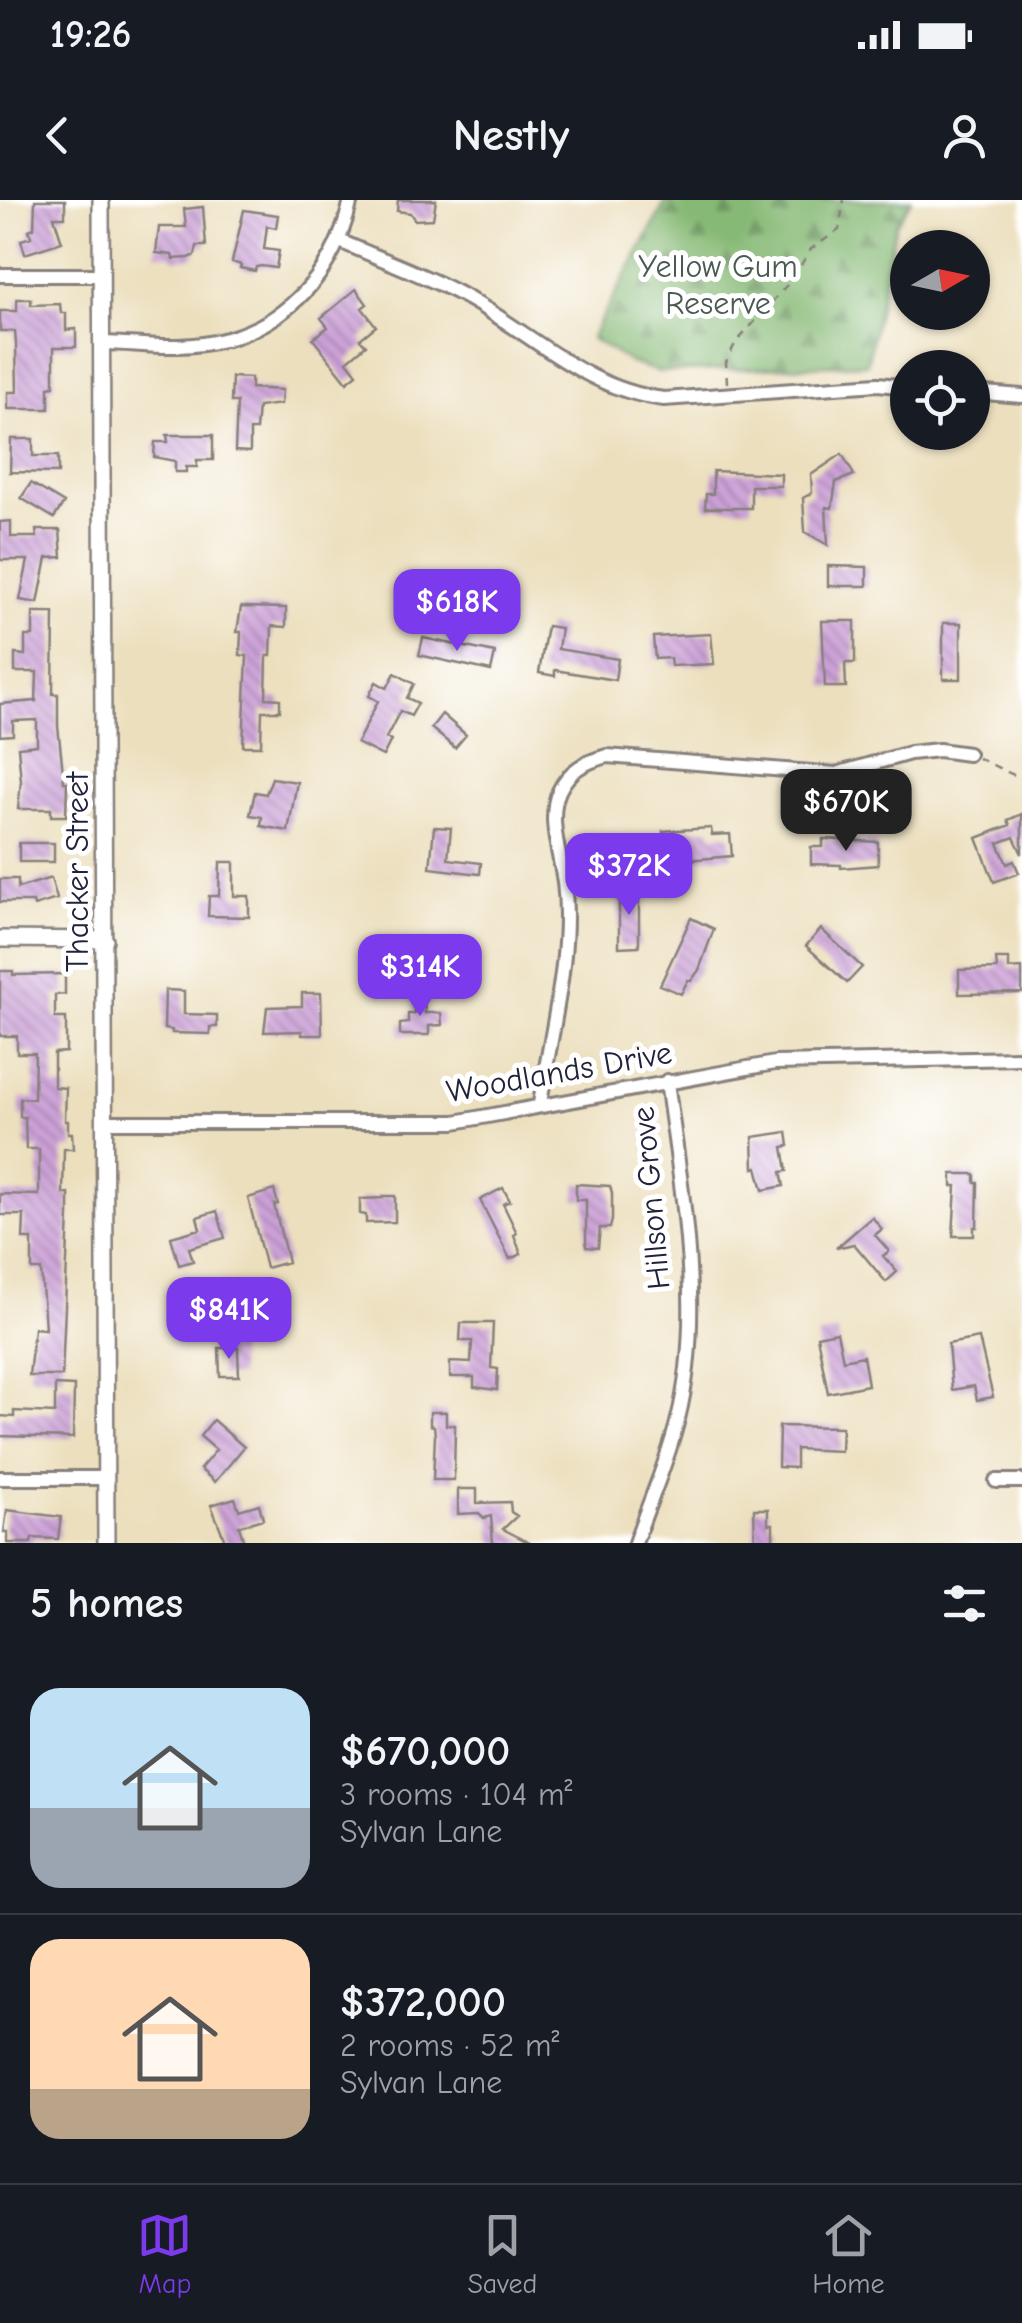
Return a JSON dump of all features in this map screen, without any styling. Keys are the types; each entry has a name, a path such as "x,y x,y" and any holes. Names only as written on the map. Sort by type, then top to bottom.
{"street":[{"name":"Thacker Street","path":"101,200 106,1543"},
{"path":"102,342 179,346 231,338 252,330 314,285 340,241 350,200"},
{"path":"340,241 460,294 611,387 664,399 890,385"},
{"path":"0,275 101,275"},
{"path":"990,393 1022,396"},
{"path":"540,1104 566,914 554,821 558,794 577,768 607,756 836,774 910,753 939,750 968,754"},
{"path":"0,940 105,940"},
{"name":"Woodlands Drive","path":"105,1122 455,1122 775,1063 1022,1058"},
{"name":"Hillson Grove","path":"635,1543 678,1419 687,1358 688,1242 667,1081"},
{"path":"0,1478 106,1478"},
{"path":"996,1481 1022,1481"}],"path":[{"path":"728,394 726,362 735,344 792,280 811,249 839,230 844,200"},
{"path":"968,754 1022,779"}],"green space":[{"name":"Yellow Gum Reserve","path":"667,200 912,200 895,230 890,230 890,253 867,364 659,372 631,363 591,338"}],"building":[{"path":"35,200 65,200 65,217 54,217 62,242 25,254 21,240 31,237"},
{"path":"398,200 436,200 433,219 415,220 410,213 397,211"},
{"path":"203,207 206,246 197,246 195,255 189,258 173,259 172,255 156,253 159,227 186,227 184,209"},
{"path":"244,210 278,215 276,228 267,226 264,249 279,251 276,268 261,266 255,271 232,262"},
{"path":"356,289 367,304 362,308 376,326 360,339 366,345 347,361 357,374 347,382 313,339 328,327 321,318"},
{"path":"17,299 31,299 31,305 60,304 61,313 66,313 66,330 76,329 76,347 54,347 54,386 49,387 49,409 8,409 8,392 17,392 15,331 0,331 0,311 17,311"},
{"path":"232,377 251,378 251,388 282,390 281,404 258,407 256,430 250,430 250,452 235,451 237,402 231,402"},
{"path":"167,435 213,435 213,460 197,460 197,467 175,472 175,461 154,457 155,442 168,442"},
{"path":"11,439 33,439 33,456 58,456 58,473 10,472"},
{"path":"842,454 854,475 836,482 832,508 826,507 828,545 805,532 803,498 812,493 811,475"},
{"path":"713,471 781,474 781,486 751,486 751,508 705,508 706,494 713,494"},
{"path":"31,483 64,503 54,518 21,498"},
{"path":"11,521 11,537 37,537 36,530 60,530 62,557 47,558 38,603 20,600 28,560 0,560 0,522"},
{"path":"828,566 867,567 867,586 828,586"},
{"path":"241,607 286,608 286,627 272,626 271,656 267,656 266,698 280,699 280,711 262,711 261,746 243,746 247,656 240,655 241,632 237,632"},
{"path":"33,613 54,613 53,694 58,694 58,726 67,782 66,816 51,816 51,809 18,809 18,747 37,745 37,720 13,721 13,735 0,736 0,704 36,701 37,672 15,672 15,654 25,655 25,636 33,636"},
{"path":"822,621 855,621 855,663 845,663 846,687 825,687"},
{"path":"943,623 961,623 961,679 943,679"},
{"path":"547,626 561,628 558,649 618,659 615,680 555,670 555,676 539,673"},
{"path":"711,634 714,664 671,666 670,658 655,659 653,637"},
{"path":"423,638 495,653 491,671 419,655"},
{"path":"395,673 414,684 407,698 418,703 411,716 400,711 386,738 391,740 383,756 357,743 378,701 369,696 376,682 387,688"},
{"path":"442,714 466,735 455,748 431,728"},
{"path":"272,778 297,782 288,831 261,826 262,817 250,815 255,792 266,794"},
{"path":"1022,814 1022,854 1014,837 998,843 1007,864 1014,861 1019,873 994,882 977,838 1010,825 1008,820"},
{"path":"434,827 451,828 448,859 481,863 480,874 430,868"},
{"path":"711,828 712,835 730,834 732,856 665,862 663,831"},
{"path":"823,839 878,842 878,865 841,868 811,864 811,847 823,847"},
{"path":"19,843 54,843 54,862 19,862"},
{"path":"220,862 234,862 234,896 249,896 249,917 208,916 209,896 219,896"},
{"path":"51,878 57,899 34,906 33,902 0,902 0,879 18,879 18,888"},
{"path":"619,890 639,890 639,946 619,947"},
{"path":"691,918 714,929 699,970 681,994 660,985"},
{"path":"821,929 862,967 847,983 806,946"},
{"path":"996,959 1009,959 1009,969 1022,968 1022,993 959,994 959,970 997,969"},
{"path":"0,971 13,971 13,975 65,974 65,994 55,995 55,1018 66,1018 66,1052 54,1053 54,1087 66,1088 65,1121 68,1133 72,1133 73,1149 64,1149 63,1194 69,1194 69,1215 62,1376 29,1376 34,1328 45,1329 41,1270 32,1270 32,1239 23,1239 24,1215 0,1215 0,1194 39,1195 39,1149 26,1149 25,1117 20,1117 20,1098 34,1099 35,1053 17,1053 17,1036 0,1036"},
{"path":"165,990 184,991 184,1014 217,1015 217,1027 210,1027 210,1034 172,1033 164,1029"},
{"path":"302,993 321,993 322,1035 264,1032 267,1007 302,1006"},
{"path":"414,993 424,993 425,1013 441,1013 442,1025 429,1026 429,1035 400,1035 400,1024 408,1023 408,1014 414,1014"},
{"path":"787,1132 789,1146 783,1147 787,1171 781,1172 784,1186 763,1190 757,1167 754,1168 753,1137"},
{"path":"952,1174 975,1174 978,1183 974,1236 953,1236 956,1186 952,1186"},
{"path":"576,1184 610,1186 612,1220 610,1228 600,1228 598,1248 586,1247 586,1200 576,1200"},
{"path":"503,1188 510,1201 503,1204 517,1233 514,1235 521,1254 510,1259 480,1200"},
{"path":"274,1190 288,1262 266,1268 248,1198"},
{"path":"395,1196 395,1222 366,1223 366,1215 360,1214 360,1199"},
{"path":"217,1211 225,1238 189,1248 193,1261 179,1265 171,1237 200,1229 197,1217"},
{"path":"872,1217 882,1229 875,1235 889,1251 883,1256 897,1272 886,1282 854,1244 836,1248"},
{"path":"461,1323 493,1323 491,1368 498,1369 497,1390 474,1387 474,1377 450,1377 450,1362 471,1363 472,1341 460,1341"},
{"path":"837,1332 843,1360 863,1356 868,1385 828,1393 817,1336"},
{"path":"979,1338 993,1397 977,1400 974,1386 952,1390 948,1344"},
{"path":"219,1348 238,1348 239,1376 220,1376"},
{"path":"55,1385 74,1386 73,1438 0,1436 0,1416 14,1417 14,1411 55,1413"},
{"path":"430,1412 446,1412 446,1425 455,1425 454,1480 433,1480 435,1436"},
{"path":"213,1420 244,1447 215,1482 200,1469 216,1450 200,1436"},
{"path":"779,1426 842,1427 841,1451 796,1449 796,1468 778,1467"},
{"path":"458,1489 477,1489 477,1503 510,1502 511,1512 517,1516 503,1529 530,1543 493,1543 491,1516 458,1514"},
{"path":"235,1498 239,1510 259,1504 263,1519 239,1526 244,1543 226,1543 211,1505"},
{"path":"754,1509 768,1509 773,1543 755,1543"},
{"path":"7,1510 61,1517 58,1539 32,1538 31,1543 8,1543 8,1532 4,1532"}]}
